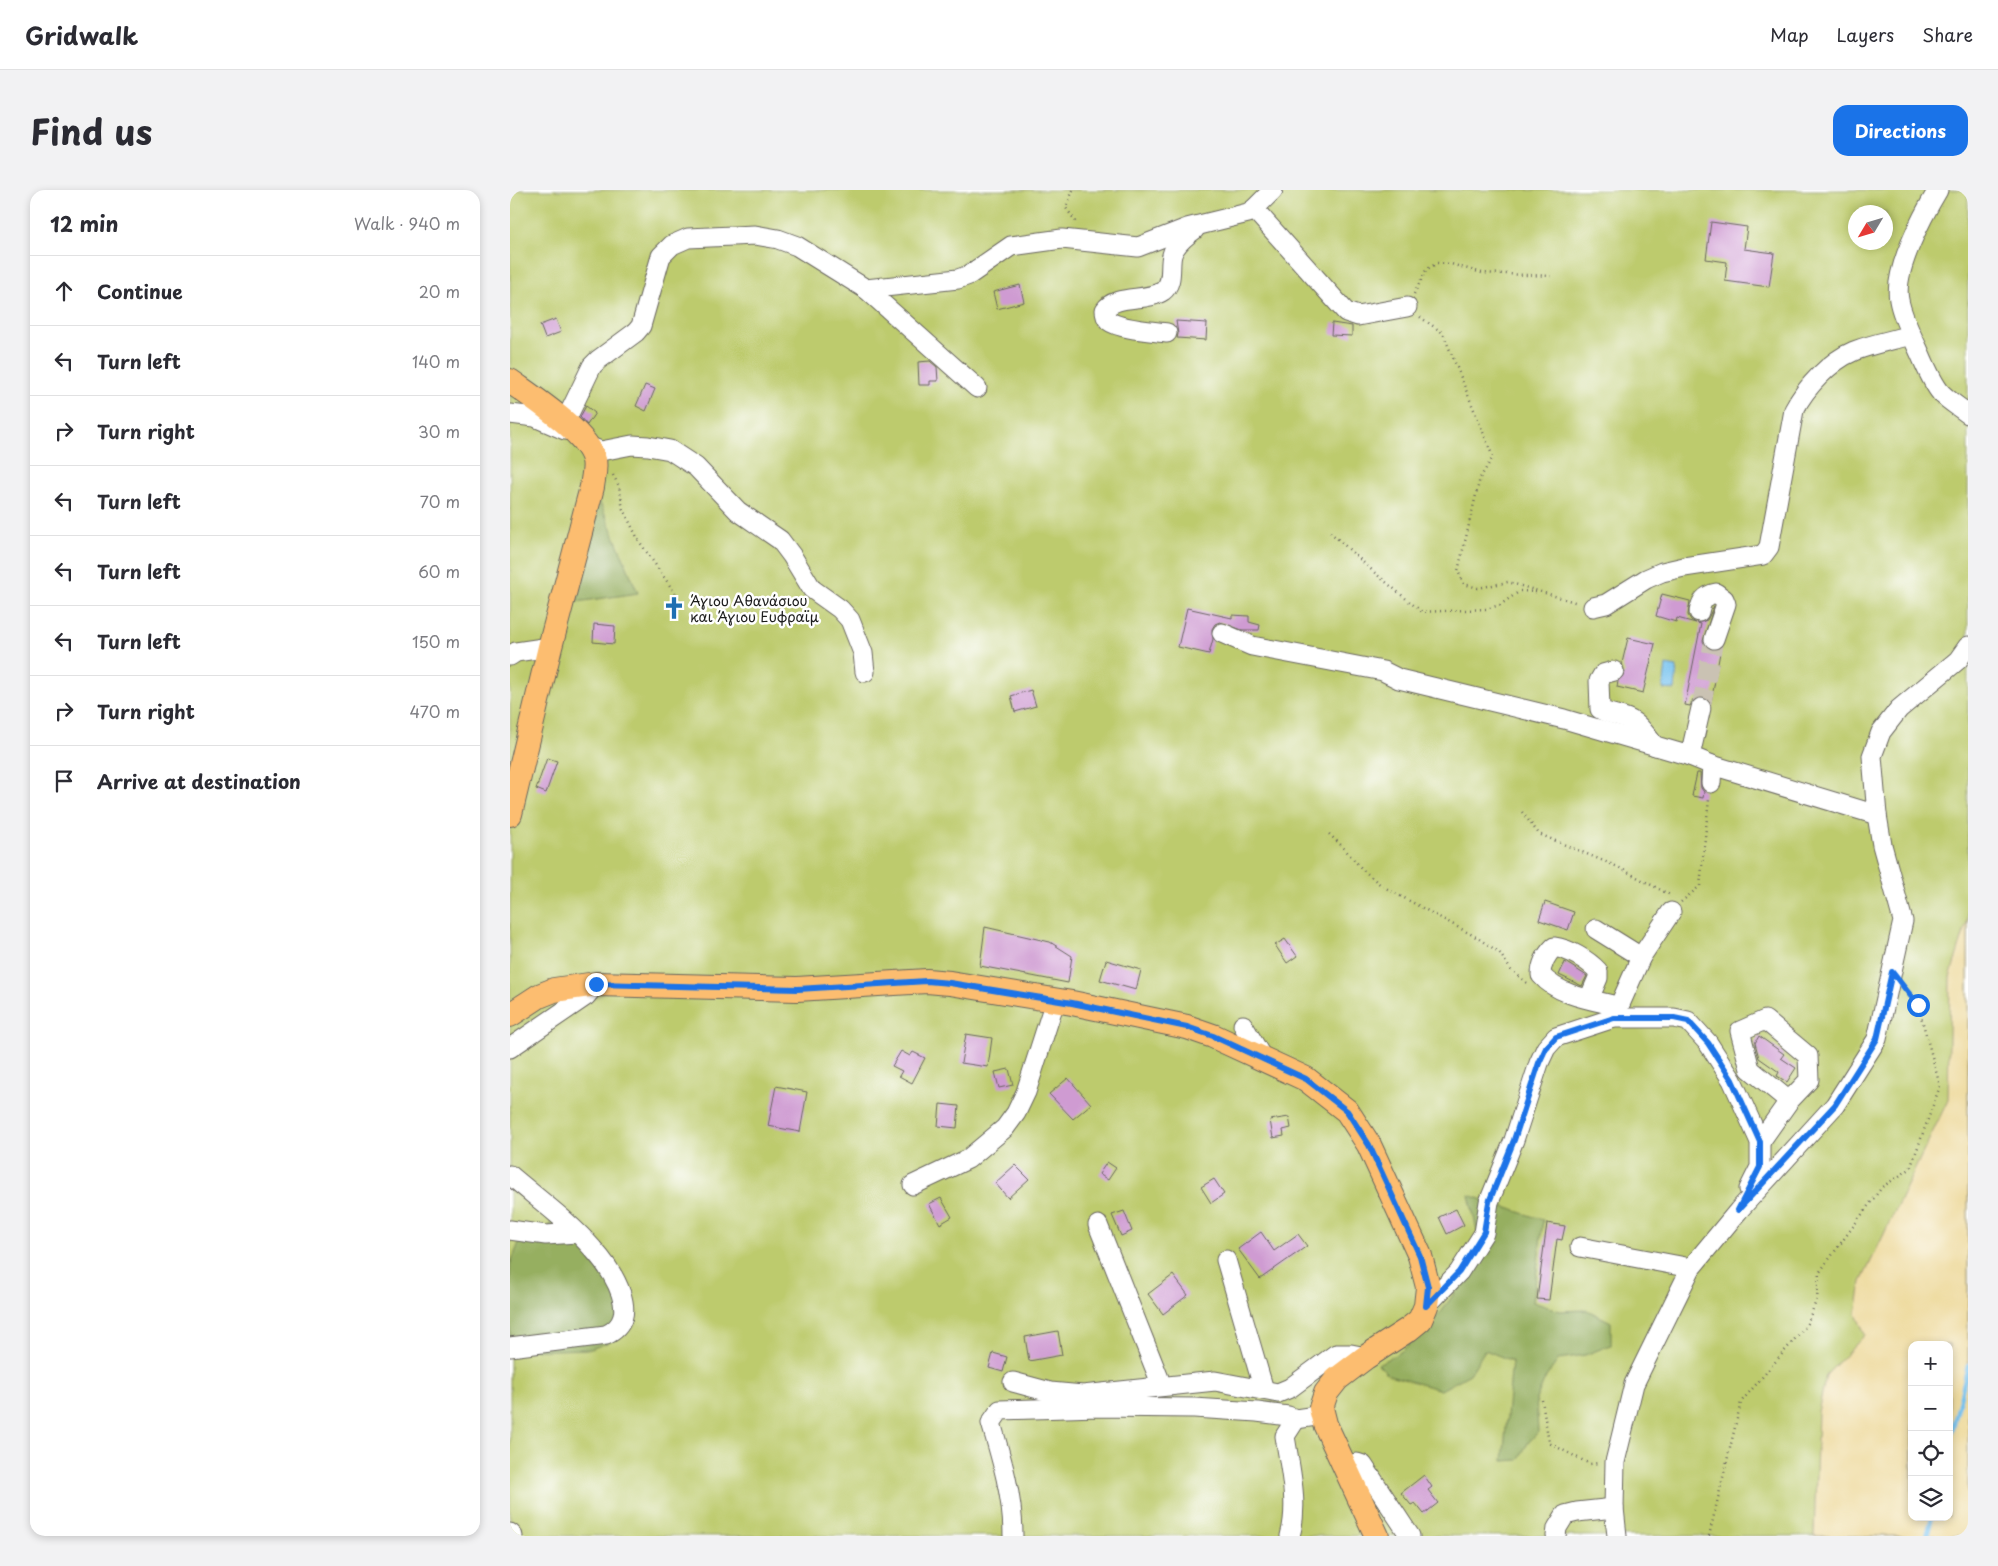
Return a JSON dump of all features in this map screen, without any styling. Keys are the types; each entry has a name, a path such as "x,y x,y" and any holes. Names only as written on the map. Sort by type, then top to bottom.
{"main road":[{"path":"510,380 582,438 594,459 592,487 550,647 510,814"},
{"path":"510,1015 539,996 554,990 596,984 798,989 927,981 950,983 1055,1001 1187,1027 1306,1079 1347,1111 1369,1145 1420,1256 1428,1287 1426,1306 1420,1320 1410,1329 1366,1357 1337,1379 1326,1393 1321,1408 1322,1415 1377,1536"}],"street":[{"path":"866,288 958,279 969,275 1011,246 1018,244 1062,239 1138,247 1186,228 1237,217 1254,209 1273,190"},
{"path":"1938,190 1918,228 1902,269 1899,282 1899,298 1911,334 1935,384 1945,397 1968,414"},
{"path":"1254,209 1346,312 1358,316 1407,307"},
{"path":"1167,333 1116,325 1105,316 1105,310 1111,303 1163,291 1168,286 1170,280 1172,255 1178,243 1202,224"},
{"path":"582,438 592,366 641,326 661,256 680,240 721,235 755,235 778,239 797,246 866,288 977,388"},
{"path":"1593,607 1606,604 1646,579 1662,572 1763,555 1769,547 1794,410 1803,394 1830,366 1848,354 1911,334"},
{"path":"510,414 535,417 582,438 670,450 696,467 738,511 780,540 812,589 840,609 850,620 863,653 865,672"},
{"path":"1699,612 1701,601 1710,594 1716,593 1724,599 1726,604 1714,638"},
{"path":"1222,633 1252,646 1383,671 1399,679 1564,719 1690,756 1712,774 1877,815"},
{"path":"1617,1536 1614,1508 1615,1462 1634,1384 1691,1268 1738,1210 1835,1105 1877,1039 1904,920 1882,845 1877,815 1872,756 1881,732 1899,709 1958,660 1968,646"},
{"path":"510,656 516,652 550,647"},
{"path":"1614,672 1603,674 1599,681 1600,708 1605,712 1624,717 1637,724 1655,746"},
{"path":"1690,756 1700,708"},
{"path":"1426,1306 1459,1272 1484,1232 1489,1202 1514,1140 1539,1063 1546,1048 1556,1037 1616,1012 1641,957 1676,907"},
{"path":"1596,929 1641,957"},
{"path":"510,1048 586,996 596,984"},
{"path":"1589,999 1616,1012 1688,1021 1708,1043 1732,1080 1760,1142 1760,1167 1738,1210"},
{"path":"913,1185 968,1159 1005,1128 1016,1113 1026,1092 1055,1001"},
{"path":"1243,1025 1263,1059"},
{"path":"1760,1142 1789,1101"},
{"path":"510,1176 594,1249 613,1276 622,1294 625,1311 619,1326 612,1332 598,1337 510,1347"},
{"path":"1098,1225 1162,1386"},
{"path":"510,1230 546,1235 577,1233"},
{"path":"1580,1247 1691,1268"},
{"path":"1226,1260 1264,1390"},
{"path":"1014,1382 1050,1392 1083,1395 1215,1382 1278,1393 1290,1388 1336,1354 1366,1357"},
{"path":"1013,1536 1013,1522 1006,1473 991,1423 1000,1410 1098,1407 1194,1408 1257,1412 1288,1416 1296,1419 1322,1415"},
{"path":"1290,1536 1293,1491 1290,1456 1285,1436 1296,1419"},
{"path":"1346,1466 1357,1463 1363,1465 1410,1536"},
{"path":"1556,1536 1557,1528 1565,1515 1614,1508"},
{"path":"510,1533 513,1536"}],"path":[{"path":"1551,276 1482,273 1451,264 1437,263 1426,270 1407,307 1443,333 1493,457 1480,478 1458,570 1464,584 1478,588 1508,582 1593,607"},
{"path":"582,438 619,486 623,509 639,541 684,606"},
{"path":"1330,532 1422,612 1486,609 1500,605 1520,591 1538,592"},
{"path":"1522,812 1539,834 1618,867 1676,907 1700,886 1712,774"},
{"path":"1328,834 1342,846 1362,869 1382,886 1476,937 1499,952 1511,970 1526,983 1534,987"},
{"path":"1709,1536 1741,1402 1806,1326 1817,1299 1820,1273 1882,1187 1910,1169 1940,1086 1918,1005 1892,972"},
{"path":"1542,1400 1549,1443 1590,1464 1615,1462"}],"green space":[{"path":"510,190 1968,190 1968,1536 510,1536"},
{"path":"594,488 638,593 577,602 596,520"},
{"path":"1469,1195 1543,1220 1533,1302 1560,1311 1587,1310 1611,1322 1611,1345 1585,1355 1559,1359 1546,1377 1536,1399 1538,1432 1528,1443 1518,1460 1503,1461 1512,1361 1485,1350 1470,1374 1441,1390 1389,1375 1378,1364 1402,1351 1442,1311 1482,1253"},
{"path":"553,1215 597,1257 629,1312 619,1338 591,1349 510,1351 510,1265 521,1238 544,1242"}],"sand":[{"path":"1968,919 1968,1536 1814,1536 1818,1412 1826,1375 1865,1335 1856,1314 1861,1282 1948,1100 1950,977"}],"water":[{"path":"1666,665 1677,667 1675,690 1663,689"}],"building":[{"path":"1711,222 1747,227 1744,249 1774,253 1769,287 1725,281 1727,262 1706,259"},
{"path":"1020,285 1024,302 997,309 993,292"},
{"path":"556,319 561,332 545,338 540,325"},
{"path":"1176,321 1207,323 1206,340 1177,338"},
{"path":"1332,323 1352,326 1352,336 1331,335"},
{"path":"930,361 937,367 938,381 930,381 930,385 919,385 918,362"},
{"path":"645,385 655,389 646,411 636,406"},
{"path":"586,406 595,413 587,425 580,417"},
{"path":"1662,594 1690,601 1688,615 1696,623 1677,618 1676,622 1656,616"},
{"path":"1714,606 1703,641 1705,646 1710,649 1716,650 1721,647 1711,703 1704,697 1698,697 1693,700 1690,706 1685,705 1701,624 1697,623 1707,620"},
{"path":"1187,608 1232,618 1232,615 1249,616 1249,622 1260,625 1259,630 1242,630 1220,622 1215,624 1212,629 1213,639 1209,654 1178,647"},
{"path":"594,624 615,626 614,644 593,642"},
{"path":"1628,638 1655,644 1643,693 1617,687 1618,681 1625,673 1622,663"},
{"path":"1031,690 1036,706 1015,712 1011,696"},
{"path":"547,758 557,761 546,793 536,789"},
{"path":"1697,773 1700,773 1701,788 1704,792 1703,798 1692,796"},
{"path":"1545,902 1574,912 1568,930 1539,920"},
{"path":"985,927 1050,942 1072,956 1068,983 980,966"},
{"path":"1285,939 1297,956 1287,963 1275,945"},
{"path":"1106,960 1141,970 1136,990 1100,980"},
{"path":"1565,962 1587,976 1582,986 1559,975"},
{"path":"966,1034 992,1038 988,1067 961,1063"},
{"path":"1759,1036 1784,1054 1781,1058 1796,1068 1787,1082 1777,1076 1779,1072 1759,1058 1755,1043"},
{"path":"901,1051 910,1056 913,1052 925,1058 912,1083 899,1076 902,1071 892,1066"},
{"path":"1009,1069 1013,1085 999,1088 995,1072"},
{"path":"1068,1078 1091,1104 1073,1119 1049,1094"},
{"path":"776,1086 807,1092 800,1132 768,1126"},
{"path":"940,1104 959,1106 957,1128 938,1126"},
{"path":"1289,1117 1291,1128 1283,1130 1284,1136 1273,1138 1270,1120"},
{"path":"1107,1162 1116,1168 1108,1180 1099,1174"},
{"path":"1015,1165 1029,1179 1008,1198 995,1183"},
{"path":"1214,1179 1224,1194 1211,1203 1201,1187"},
{"path":"941,1198 952,1217 940,1224 929,1204"},
{"path":"1456,1209 1464,1225 1447,1234 1439,1217"},
{"path":"1124,1211 1132,1231 1121,1236 1112,1215"},
{"path":"1547,1223 1565,1226 1562,1240 1557,1239 1549,1300 1537,1299"},
{"path":"1261,1232 1274,1251 1298,1234 1307,1246 1260,1279 1238,1249"},
{"path":"1173,1275 1188,1295 1163,1314 1148,1294"},
{"path":"1058,1331 1062,1355 1029,1361 1025,1337"},
{"path":"993,1353 1007,1357 1003,1372 989,1368"},
{"path":"1424,1475 1432,1487 1428,1490 1438,1503 1424,1514 1415,1503 1411,1505 1401,1493"}],"waterway":[{"path":"1952,1431 1968,1366"},
{"path":"1927,1536 1931,1521"}],"tunnel":[{"path":"1701,708 1714,639"}],"place":[{"name":"Άγιου Αθανάσιου και Άγιου Ευφραϊμ","path":"674,608"}],"route":[{"path":"596,984 798,989 927,981 1072,1003 1187,1027 1213,1036 1306,1079 1347,1111 1369,1145 1420,1256 1428,1287 1426,1306 1459,1272 1484,1232 1489,1202 1514,1140 1539,1063 1546,1048 1556,1037 1614,1018 1674,1018 1688,1021 1708,1043 1732,1080 1760,1142 1760,1167 1738,1210 1835,1105 1877,1039 1892,972 1918,1005"}]}
